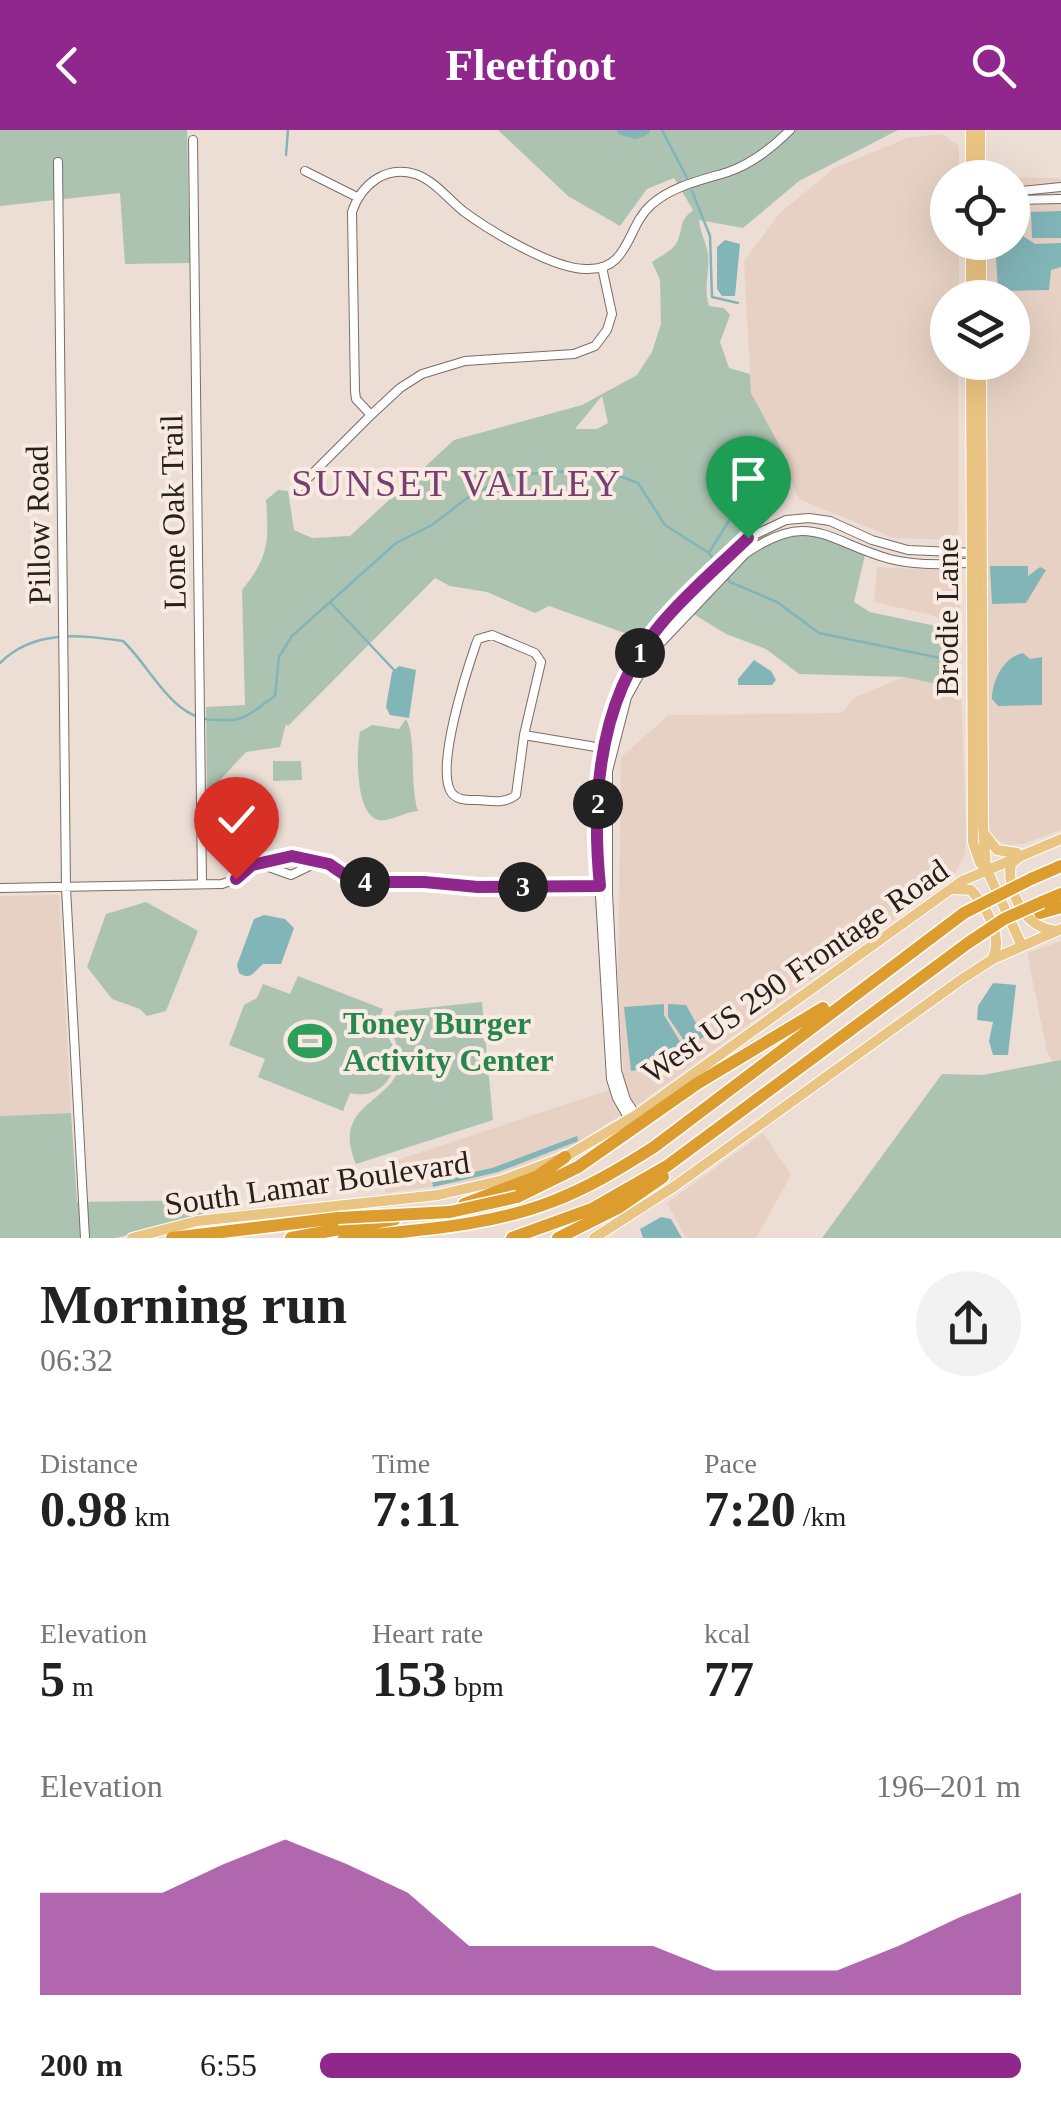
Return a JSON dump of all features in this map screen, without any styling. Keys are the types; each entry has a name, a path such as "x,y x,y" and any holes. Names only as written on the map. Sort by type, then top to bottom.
{"highway":[{"path":"344,1238 476,1222 536,1207 581,1190 654,1146 964,913 1057,869"},
{"path":"1041,908 1061,894"},
{"path":"512,1238 592,1209 625,1192 698,1145 968,943 1004,920 1041,908 1061,907"},
{"path":"172,1238 338,1218 450,1212 518,1197 578,1167 698,1083 869,982"},
{"path":"558,1238 642,1193 698,1145"},
{"path":"291,1238 473,1201 538,1176 565,1157"}],"main road":[{"path":"971,130 971,160"},
{"path":"980,130 980,160"},
{"name":"Brodie Lane","path":"976,380 980,418 972,673 973,842 986,868"},
{"name":"Brodie Lane","path":"976,380 982,826 986,868 1022,946"},
{"path":"972,673 978,710 982,713"},
{"path":"982,826 992,846 1008,853 1023,852"},
{"name":"West US 290 Frontage Road","path":"565,1157 632,1117 962,880 1061,839"},
{"path":"962,880 971,865 973,842"},
{"path":"1023,852 1011,864 1010,887 1037,928 1058,930"},
{"path":"946,891 961,887 977,896 996,933 993,959"},
{"path":"594,1238 675,1186 941,993 993,959 1058,930"},
{"name":"South Lamar Boulevard","path":"132,1238 196,1221 438,1195 503,1180 565,1157"}],"street":[{"path":"371,415 356,399 355,391 352,212 357,197 382,175 413,174 425,179 482,224 515,243 584,270 602,268 623,254 642,216 655,202 673,191 730,172 765,153 790,130"},
{"name":"Lone Oak Trail","path":"193,140 202,884"},
{"name":"Pillow Road","path":"58,162 66,888 85,1238"},
{"path":"305,171 357,197"},
{"path":"1030,191 1061,188"},
{"path":"1030,200 1061,199"},
{"path":"299,487 409,382 437,368 465,361 574,354 590,349 603,337 612,314 602,268"},
{"path":"632,1117 617,1098 611,1078 598,782 616,701 638,658 661,623 712,580 748,538 765,527 797,518 830,521 898,548 976,558"},
{"path":"484,636 501,638 535,652 541,662 524,734 519,788 513,798 464,800 454,795 449,787 456,711 476,644 484,636"},
{"path":"524,734 608,749"},
{"path":"0,888 230,882 247,868 288,856 329,864 355,882 478,887 604,886"},
{"path":"259,864 292,876 316,863"}],"shaded area":[{"path":"942,134 959,146 959,160 930,160 930,260 959,260 959,280 930,280 930,380 958,380 958,540 894,538 799,499 751,393 744,261 780,213 834,168 907,138"},
{"path":"1030,178 1061,178 1061,830 1009,845 994,839 989,831 986,380 1030,380 1030,280 986,280 987,260 1030,260"},
{"path":"877,567 959,571 961,626 874,602"},
{"path":"904,677 961,689 966,836 965,855 953,876 640,1103 575,1144 477,1180 386,1193 379,1166 624,1085 618,984 621,757 669,715 842,713 855,697"},
{"path":"59,895 71,1113 0,1116 0,896"},
{"path":"1061,941 1061,1060 1053,1062 1047,1052 1027,953"},
{"path":"763,1133 791,1175 756,1238 686,1238 667,1203"}],"green space":[{"path":"0,130 187,130 190,263 125,264 120,193 0,206"},
{"path":"498,130 898,130 799,181 743,228 699,220 708,254 707,299 709,306 724,308 730,315 720,342 729,368 750,374 751,393 784,454 732,491 735,508 772,540 798,535 820,537 865,555 854,602 870,612 959,631 961,689 904,677 799,674 766,649 726,634 674,602 636,637 549,606 535,613 487,592 450,586 435,578 286,724 280,747 246,752 207,794 206,707 245,705 242,590 258,568 265,548 266,500 278,490 288,491 294,530 312,538 350,536 454,440 582,405 637,375 652,352 661,324 660,280 652,262 676,244 683,221 693,210 674,178 647,189 620,226 568,196","holes":["602,396 608,423 597,429 575,429"]},
{"path":"406,719 418,811 379,820 371,816 361,795 360,732 372,725 399,729"},
{"path":"273,761 301,761 302,780 273,781"},
{"path":"146,902 198,931 166,1011 147,1016 140,1009 112,999 87,967 106,914"},
{"name":"Toney Burger Activity Center","path":"298,976 383,1009 376,1027 393,1048 392,1072 377,1090 350,1093 343,1111 258,1077 265,1059 229,1045 244,1005 257,998 263,984 290,994"},
{"path":"482,1002 493,1120 356,1164 350,1140 354,1122 398,1071 398,1052 388,1026 396,1011"},
{"path":"1061,1060 1061,1238 822,1238 942,1074 982,1075"},
{"path":"71,1113 77,1202 209,1200 210,1213 116,1238 0,1238 0,1116"}],"water":[{"path":"1061,211 1061,238 1032,238 1031,212"},
{"path":"725,240 740,244 735,296 722,296 717,289 717,247"},
{"path":"1030,241 1061,243 1061,267 1051,270 1049,290 1030,290 1030,280 997,280 996,260 1030,260"},
{"path":"759,476 766,497 744,512 736,490"},
{"path":"990,566 1028,566 1028,576 1040,567 1046,570 1026,603 992,604"},
{"path":"1023,653 1030,659 1042,657 1042,705 998,706 992,699 997,677 1010,659"},
{"path":"754,660 771,671 776,680 772,685 738,685 738,679"},
{"path":"399,666 416,670 409,718 390,715 386,707 392,672"},
{"path":"264,915 285,919 294,928 281,964 263,964 252,974 243,975 237,965 254,919"},
{"path":"993,983 1016,985 1008,1055 993,1055 989,1041 993,1022 977,1020 978,1006"},
{"path":"664,1004 664,1015 684,1048 661,1066 631,1071 624,1007"},
{"path":"668,1004 686,1005 704,1037 687,1045 668,1017"},
{"path":"577,1136 578,1141 498,1172 433,1187 432,1181 492,1168"},
{"path":"661,1217 671,1219 682,1238 643,1238 640,1229"}],"waterway":[{"path":"286,155 288,130"},
{"path":"622,130 635,134 645,130"},
{"path":"662,130 687,178"},
{"path":"692,191 710,236 712,297 738,303"},
{"path":"0,663 28,644 58,637 123,641 164,691 187,712 201,718 238,719 275,696 279,657 292,636 396,543 510,475 601,469 638,483 665,525 709,553 730,582 777,602 819,633 945,659"},
{"path":"710,551 730,519 742,510"},
{"path":"330,602 394,670"}],"place":[{"name":"Toney Burger Activity Center","path":"310,1041"}],"district":[{"name":"SUNSET VALLEY","path":"457,483"}],"route":[{"path":"236,879 252,865 292,856 329,864 355,882 600,886 599,769 619,694 661,623 748,538"}]}
